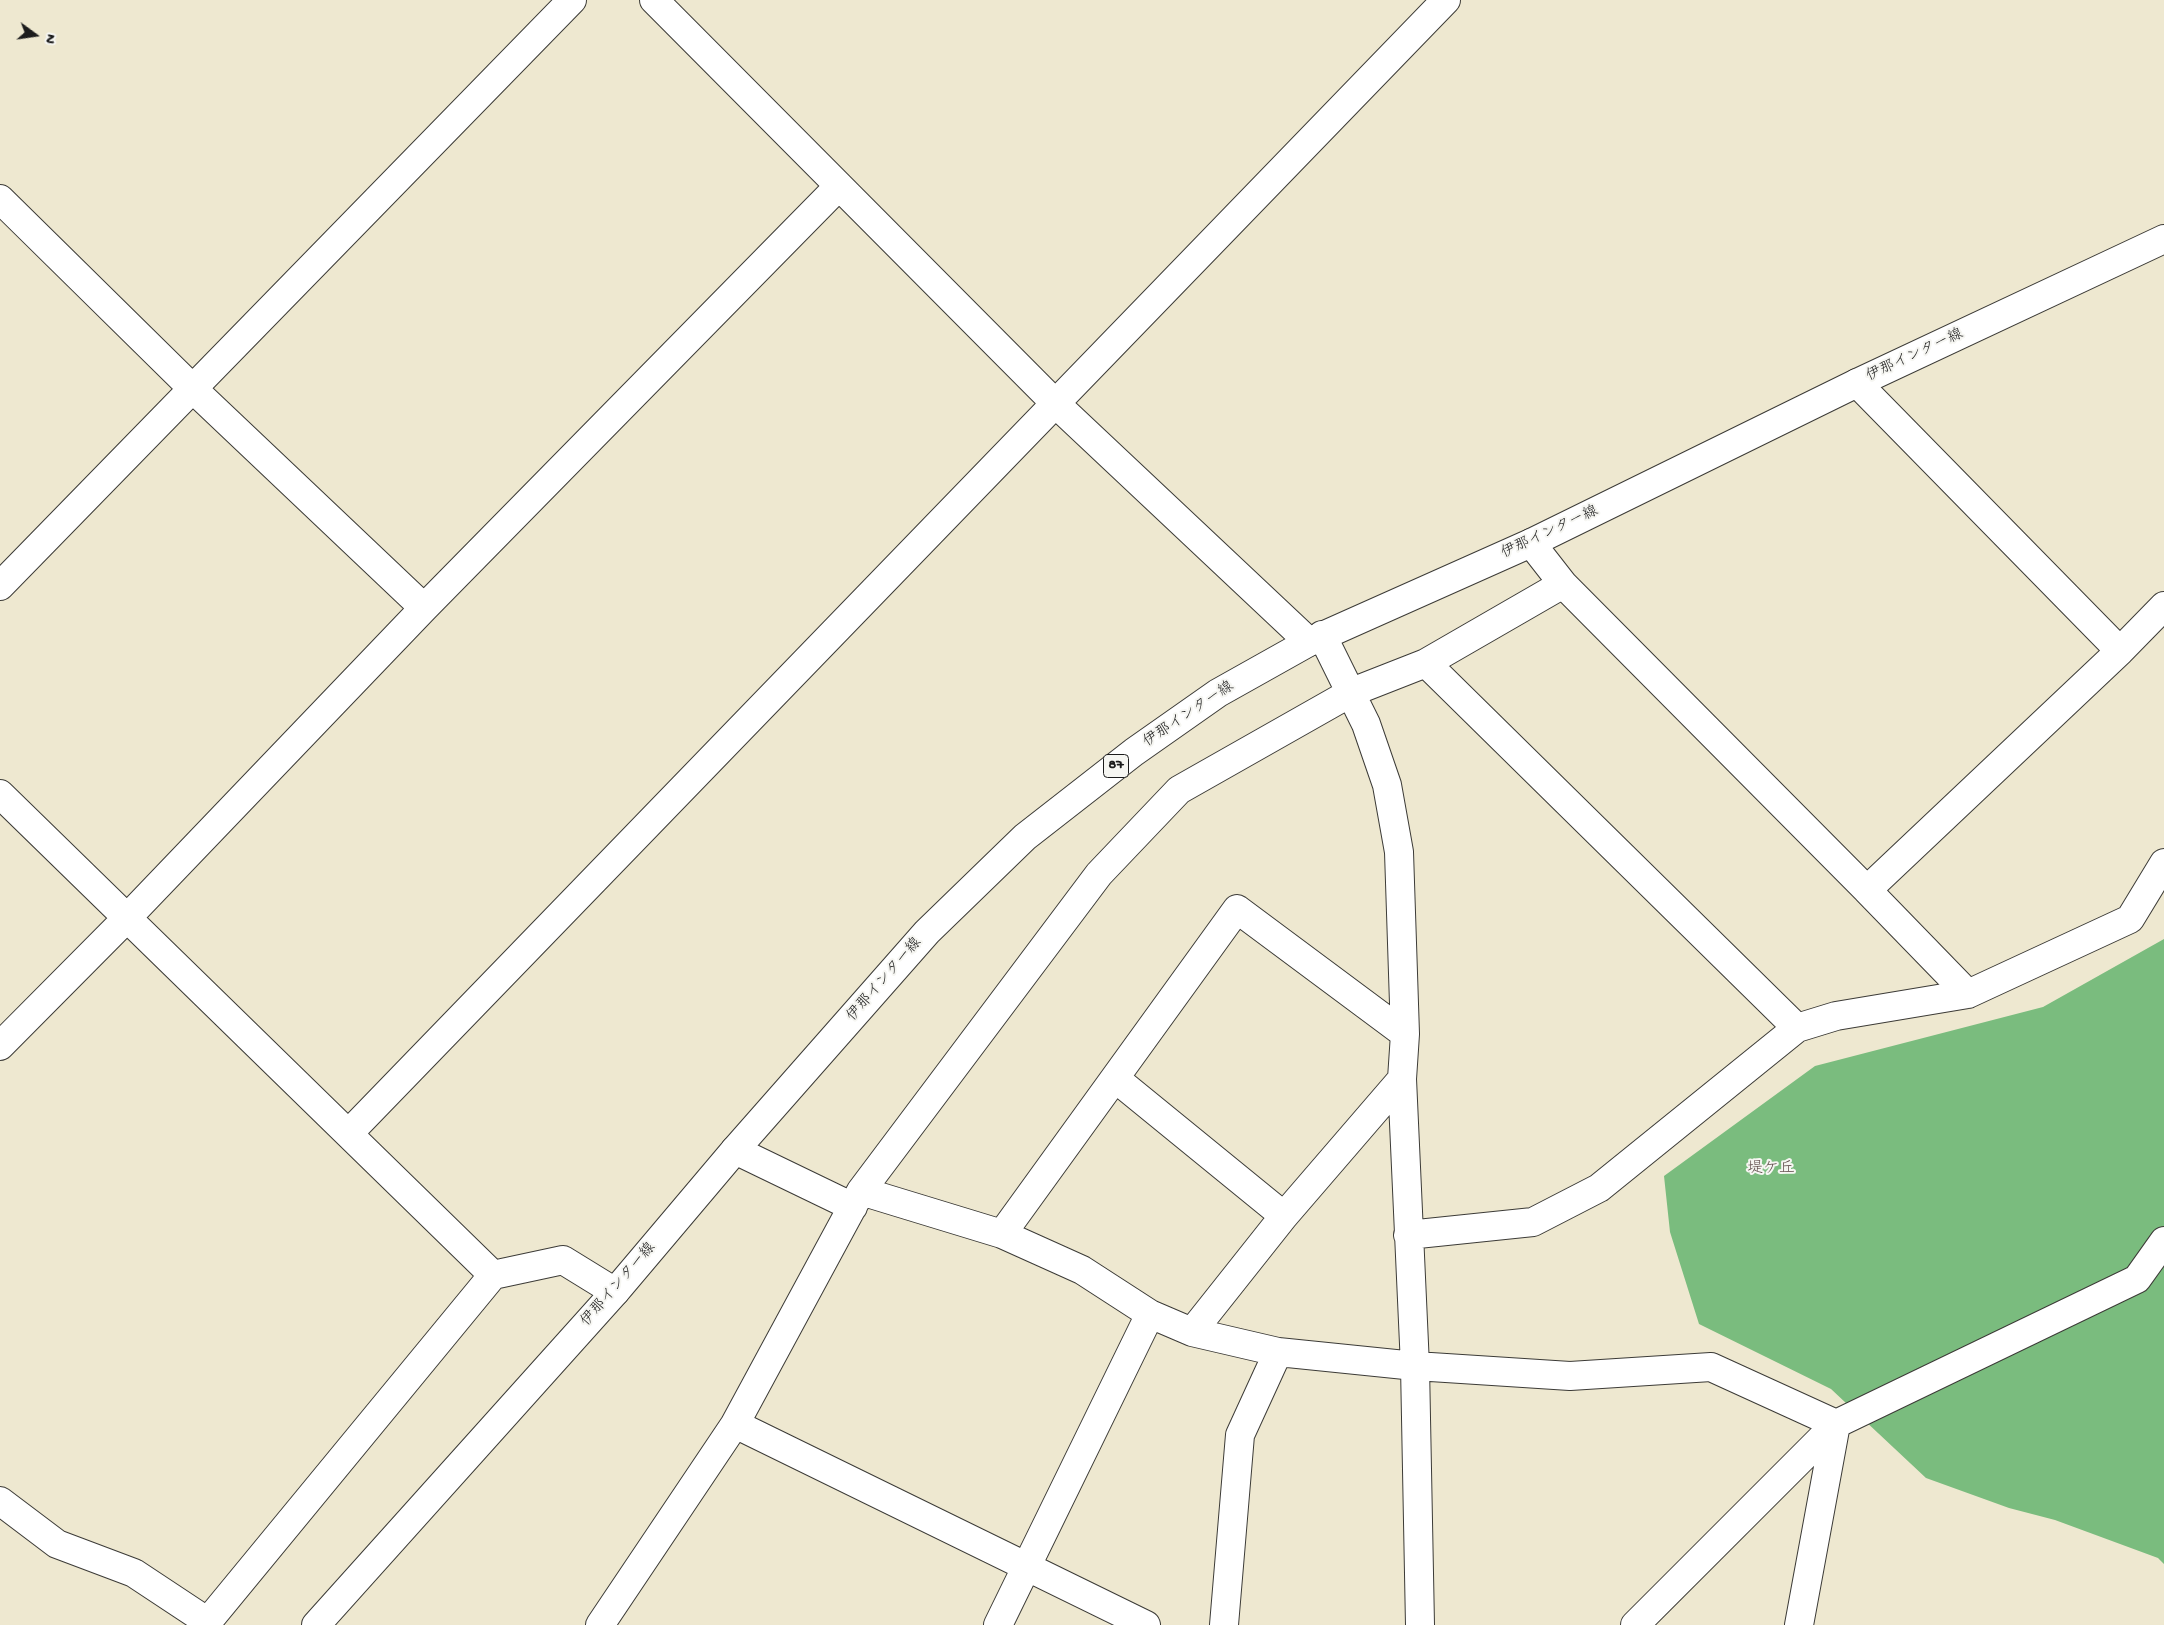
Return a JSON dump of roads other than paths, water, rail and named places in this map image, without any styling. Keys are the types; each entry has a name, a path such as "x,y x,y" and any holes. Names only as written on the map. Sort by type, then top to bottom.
{"street":[{"path":"0,586 572,0"},
{"path":"654,0 1056,404 1315,638 1352,692 1366,724 1387,785 1399,852 1405,1034 1402,1079 1415,1366 1420,1625"},
{"path":"349,1134 1446,0"},
{"path":"0,1046 126,919 424,608 838,186"},
{"path":"0,199 192,388 424,608"},
{"name":"伊那インター線","path":"316,1625 614,1292 735,1150 927,932 1025,837 1134,752 1218,693 1315,638 1531,543 1857,383 2164,240"},
{"path":"1857,383 2120,651"},
{"path":"1531,543 1563,584 1968,994"},
{"path":"600,1625 735,1424 857,1199 1099,874 1179,790 1352,692 1426,663 1563,584"},
{"path":"1867,890 2120,651 2164,606"},
{"path":"1426,663 1797,1028"},
{"path":"0,794 493,1275"},
{"path":"1408,1235 1533,1222 1599,1188 1797,1028 1836,1016 1968,994 2130,919 2164,863"},
{"path":"1002,1234 1116,1079 1237,909 1405,1034"},
{"path":"1116,1079 1284,1216"},
{"path":"1192,1332 1284,1216 1402,1079"},
{"path":"735,1150 857,1199 1002,1234 1082,1270 1150,1314 1192,1332 1278,1352 1415,1366 1570,1376 1711,1367 1836,1424"},
{"path":"1635,1625 1836,1424 2137,1279 2164,1241"},
{"path":"0,1501 56,1544 134,1573 206,1624 493,1275 563,1260 614,1292"},
{"path":"998,1625 1150,1314"},
{"path":"1224,1625 1240,1435 1278,1352"},
{"path":"735,1424 1146,1625"},
{"path":"1799,1625 1836,1424"}],"district":[{"name":"堤ケ丘","path":"1771,1170"}]}
